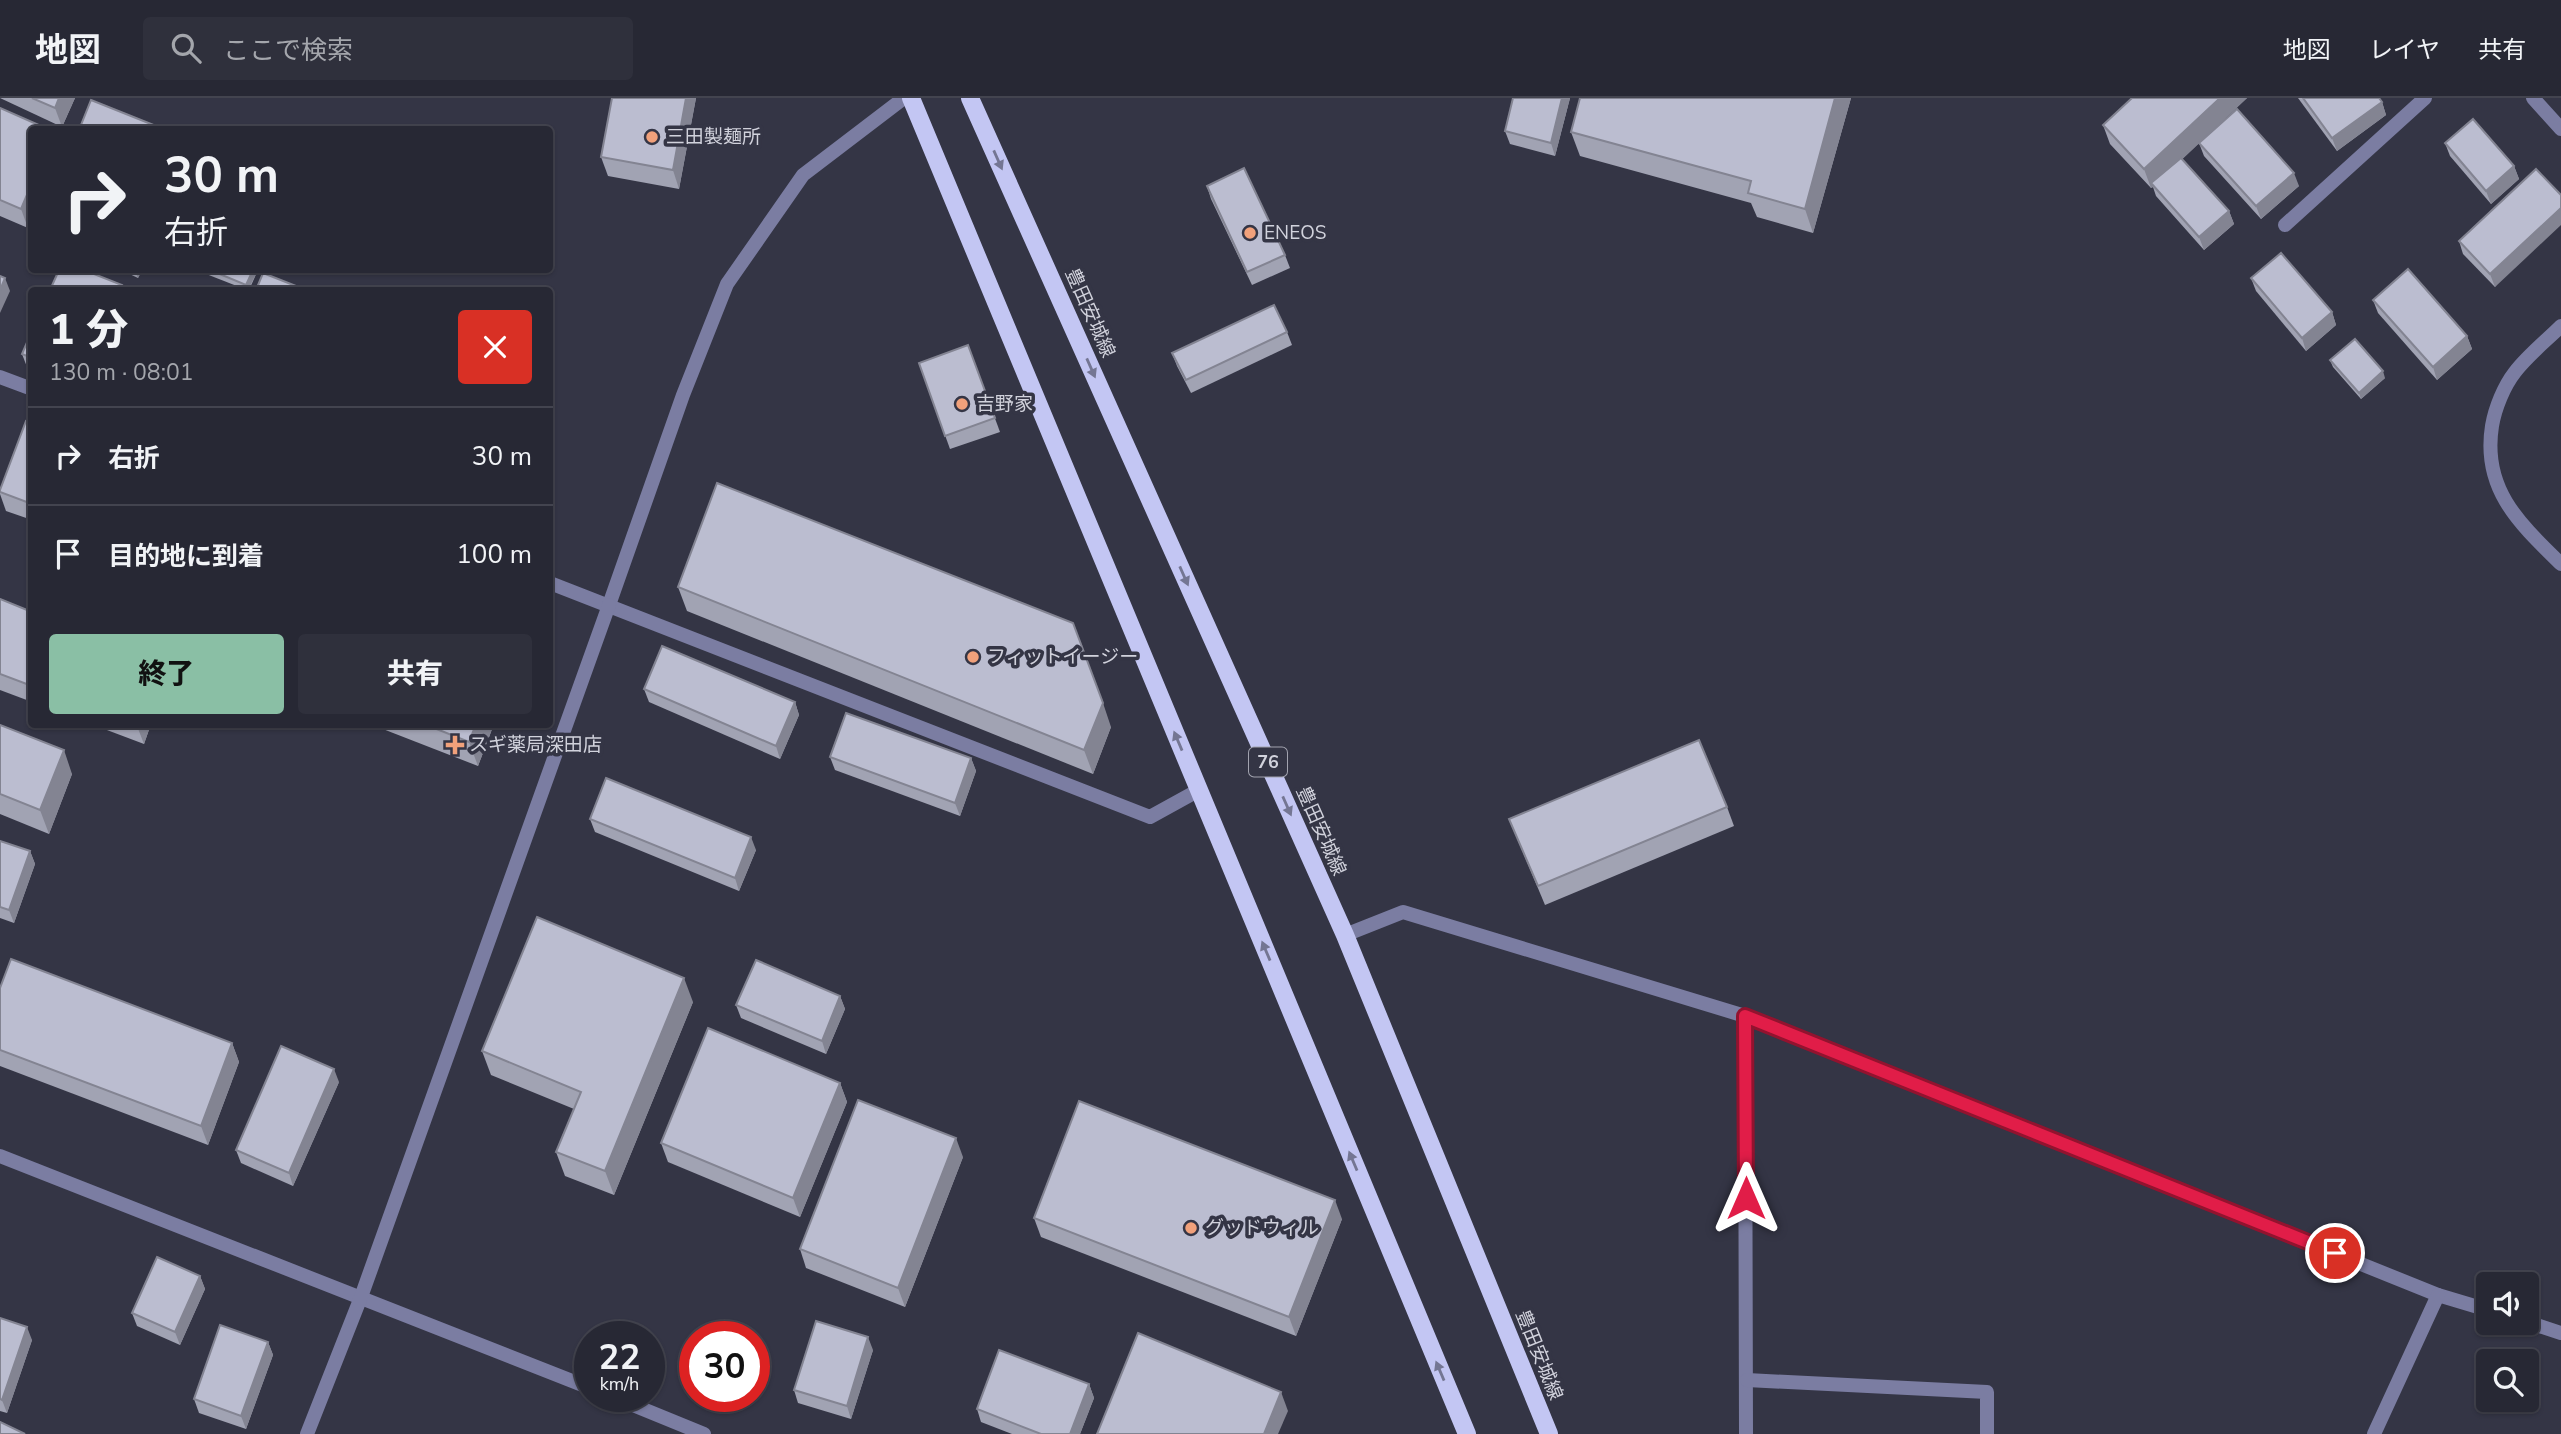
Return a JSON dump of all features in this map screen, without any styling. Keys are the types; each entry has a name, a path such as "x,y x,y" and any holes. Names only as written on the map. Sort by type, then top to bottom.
{"main road":[{"path":"911,98 1466,1434"},
{"name":"豊田安城線","path":"970,98 1345,936 1549,1434"}],"street":[{"path":"307,1434 361,1297 683,396 727,285 803,175 904,98"},
{"path":"2285,225 2425,98"},
{"path":"2533,98 2561,129"},
{"path":"2561,326 2514,372 2494,416 2489,447 2498,488 2521,525 2561,564"},
{"path":"0,377 28,388"},
{"path":"553,584 1150,817 1199,790"},
{"path":"1345,936 1404,912 1745,1016 2438,1294 2476,1306"},
{"path":"1745,1016 1746,1434"},
{"path":"0,1156 574,1382"},
{"path":"2374,1434 2438,1294"},
{"path":"2539,1326 2561,1333"},
{"path":"1747,1380 1987,1392 1987,1434"},
{"path":"650,1412 704,1434"}],"building":[{"path":"32,98 59,98 55,108"},
{"name":"三田製麺所","path":"612,98 686,98 673,170 601,157"},
{"path":"1513,98 1562,98 1551,143 1505,131"},
{"path":"1580,98 1835,98 1805,209 1748,193 1751,181 1571,132"},
{"path":"2132,98 2220,98 2144,169 2103,125"},
{"path":"2303,98 2379,98 2382,102 2332,138"},
{"path":"91,100 156,126 81,126"},
{"path":"0,108 41,126 28,126 28,192 21,209 0,200"},
{"path":"2237,109 2294,173 2256,206 2199,143"},
{"path":"2473,119 2514,166 2486,191 2445,143"},
{"path":"2181,158 2229,211 2199,237 2151,183"},
{"name":"ENEOS","path":"1244,168 1285,255 1247,272 1207,186"},
{"path":"2536,169 2561,195 2561,208 2490,274 2459,241"},
{"path":"2281,253 2332,312 2302,338 2251,278"},
{"path":"2408,269 2467,336 2433,367 2373,300"},
{"path":"58,273 92,273 122,285 121,287 51,287"},
{"path":"217,273 252,273 246,285"},
{"path":"263,273 298,287 257,287"},
{"path":"0,276 5,278 0,290"},
{"path":"1274,305 1287,332 1186,380 1172,353"},
{"path":"2355,339 2383,371 2359,393 2330,360"},
{"path":"28,340 28,356 22,354"},
{"name":"吉野家","path":"968,345 995,418 945,436 919,363"},
{"path":"26,421 28,422 28,502 0,490"},
{"path":"717,483 1073,623 1103,703 1084,750 678,587"},
{"path":"0,599 28,610 28,684 0,674"},
{"path":"662,646 795,702 776,746 644,689"},
{"path":"846,713 971,758 955,803 830,757"},
{"path":"0,725 64,750 40,810 0,794"},
{"path":"434,728 474,728 469,742"},
{"path":"1699,740 1727,807 1538,886 1509,819"},
{"path":"606,778 751,837 735,878 590,819"},
{"path":"0,841 30,851 9,910 0,907"},
{"path":"537,917 684,978 605,1171 556,1152 581,1092 482,1051"},
{"path":"11,959 232,1043 201,1126 0,1050 0,988"},
{"path":"756,960 840,996 822,1041 736,1005"},
{"path":"708,1028 840,1083 793,1198 661,1143"},
{"path":"281,1046 334,1069 289,1173 236,1150"},
{"path":"858,1100 956,1138 898,1288 800,1249"},
{"name":"グッドウィル","path":"1079,1101 1335,1200 1289,1317 1034,1218"},
{"path":"157,1257 200,1276 175,1332 132,1313"},
{"path":"0,1318 27,1327 2,1400 0,1399"},
{"path":"816,1321 868,1337 847,1406 794,1390"},
{"path":"220,1325 268,1342 241,1416 194,1399"},
{"path":"1138,1333 1281,1392 1264,1434 1097,1434"},
{"path":"999,1350 1089,1384 1070,1434 1041,1434 977,1409"},
{"path":"0,1422 25,1434 0,1434"}],"place":[{"name":"三田製麺所","path":"652,137"},
{"name":"ENEOS","path":"1250,233"},
{"name":"吉野家","path":"962,404"},
{"name":"フィットイージー","path":"973,657"},
{"name":"スギ薬局深田店","path":"455,745"},
{"name":"グッドウィル","path":"1191,1228"}],"route":[{"path":"1746,1198 1745,1016 2335,1253"}]}
